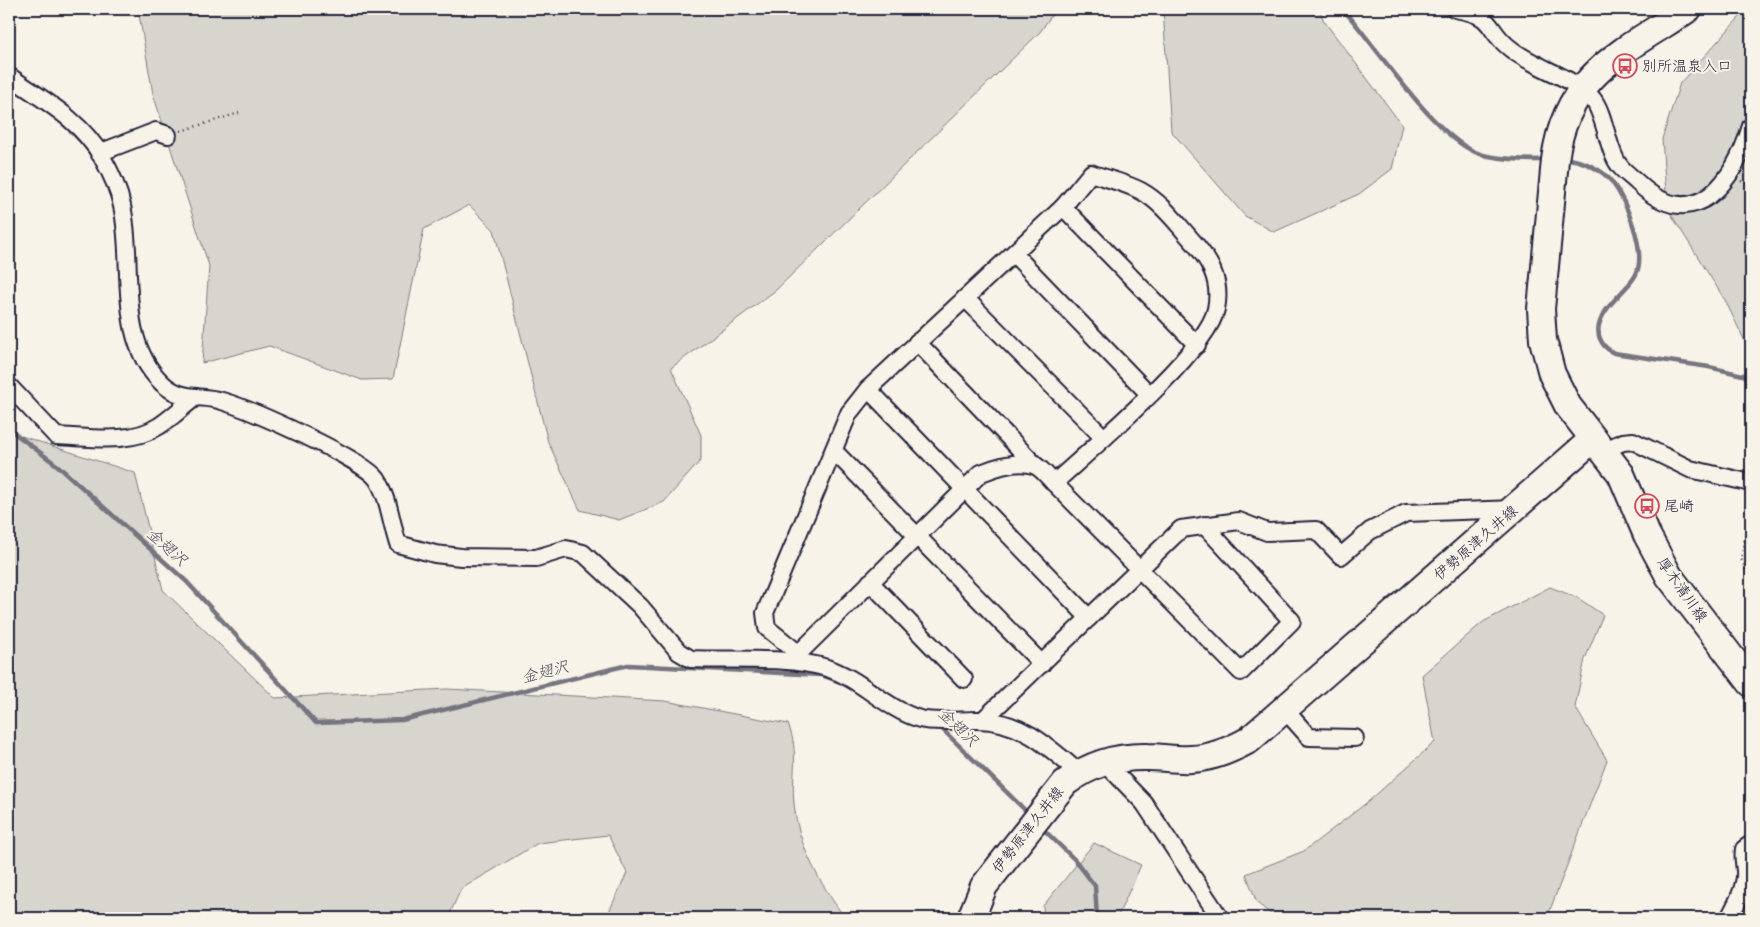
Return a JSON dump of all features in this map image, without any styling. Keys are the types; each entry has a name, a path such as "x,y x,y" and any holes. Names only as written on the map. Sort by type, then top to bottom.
{"main road":[{"path":"1598,444 1568,406 1554,381 1545,352 1542,326 1543,286 1557,140 1568,109 1581,89 1612,59 1688,9"},
{"name":"伊勢原津久井線","path":"971,918 984,886 1009,851 1065,783 1079,773 1108,760 1128,757 1191,759 1209,757 1231,750 1250,740 1515,509 1598,444"},
{"name":"厚木清川線","path":"1598,444 1621,474 1647,535 1669,576 1751,683"}],"street":[{"path":"1455,9 1482,16 1511,49 1581,89 1593,99 1618,164 1651,195 1670,204 1686,205 1706,198 1720,189 1732,172 1751,126"},
{"path":"9,76 68,116 99,153 122,206 130,304 137,339 146,364 162,383 177,395 221,400 252,411 333,450 369,471 377,479 387,502 389,517 398,544 435,554 460,557 536,558 566,549 583,554 640,606 679,652 691,659 794,657 828,668 855,681 902,711 922,720 983,720 1014,725 1039,738 1079,773"},
{"path":"99,153 156,131 168,135"},
{"path":"794,657 768,628 765,613 849,413 868,389 1063,207 1091,173 1140,190 1160,204 1206,256 1217,286 1216,310 1210,327 1197,345 1104,438 1054,483"},
{"path":"1063,207 1197,345"},
{"path":"1014,254 1149,394"},
{"path":"965,298 1104,438"},
{"path":"918,342 1036,466 1140,568 1241,672 1292,622 1204,525"},
{"path":"9,386 56,436 117,438 140,435 160,426 196,397"},
{"path":"868,389 1089,618"},
{"path":"1598,444 1633,441 1690,468 1751,483"},
{"path":"834,452 1042,664"},
{"path":"794,657 981,473 997,467 1018,464 1036,466"},
{"path":"983,720 1182,529 1239,522 1267,532 1316,530 1341,556 1370,531 1406,513 1515,509"},
{"path":"870,582 964,679"},
{"path":"1285,710 1309,737 1355,738"},
{"path":"1108,760 1112,770 1144,803 1220,918"},
{"path":"1729,918 1742,893 1745,876 1742,859 1744,849 1751,844"}],"path":[{"path":"168,135 239,112"},
{"path":"1751,511 1741,558 1751,584"}],"shaded area":[{"path":"138,9 1056,9 1040,32 776,290 671,368 701,435 701,460 664,502 619,520 580,510 548,442 494,230 469,205 424,229 393,379 362,380 269,346 202,363 209,266 153,94"},
{"path":"1163,9 1319,9 1324,21 1402,125 1392,169 1359,194 1274,232 1245,216 1171,131"},
{"path":"1747,9 1751,9 1751,354 1725,300 1667,208 1662,139 1680,83"},
{"path":"9,432 135,473 163,590 275,698 447,689 665,701 788,724 794,745 793,793 800,835 819,878 845,918 606,918 627,873 608,835 538,843 461,889 448,918 9,918"},
{"path":"1550,587 1578,598 1603,615 1585,659 1575,707 1607,760 1547,918 1276,918 1257,903 1246,874 1304,851 1369,801 1435,742 1422,675 1483,622"},
{"path":"1094,843 1141,865 1117,918 1044,918 1043,906"}],"waterway":[{"path":"1343,9 1423,108 1458,142 1475,152 1491,157 1547,160"},
{"path":"1565,159 1571,159 1590,166 1608,177 1623,200 1636,236 1639,259 1638,269 1631,282 1602,317 1598,330 1604,345 1614,353 1709,367 1751,377"},
{"name":"金翅沢","path":"9,429 58,466 187,582 316,723 402,720 628,665 821,675 843,683"},
{"name":"金翅沢","path":"940,727 1029,814"},
{"name":"金翅沢","path":"1041,827 1075,860 1095,886 1097,918"}],"place":[{"name":"別所温泉入口","path":"1625,66"},
{"name":"尾崎","path":"1647,506"}]}
